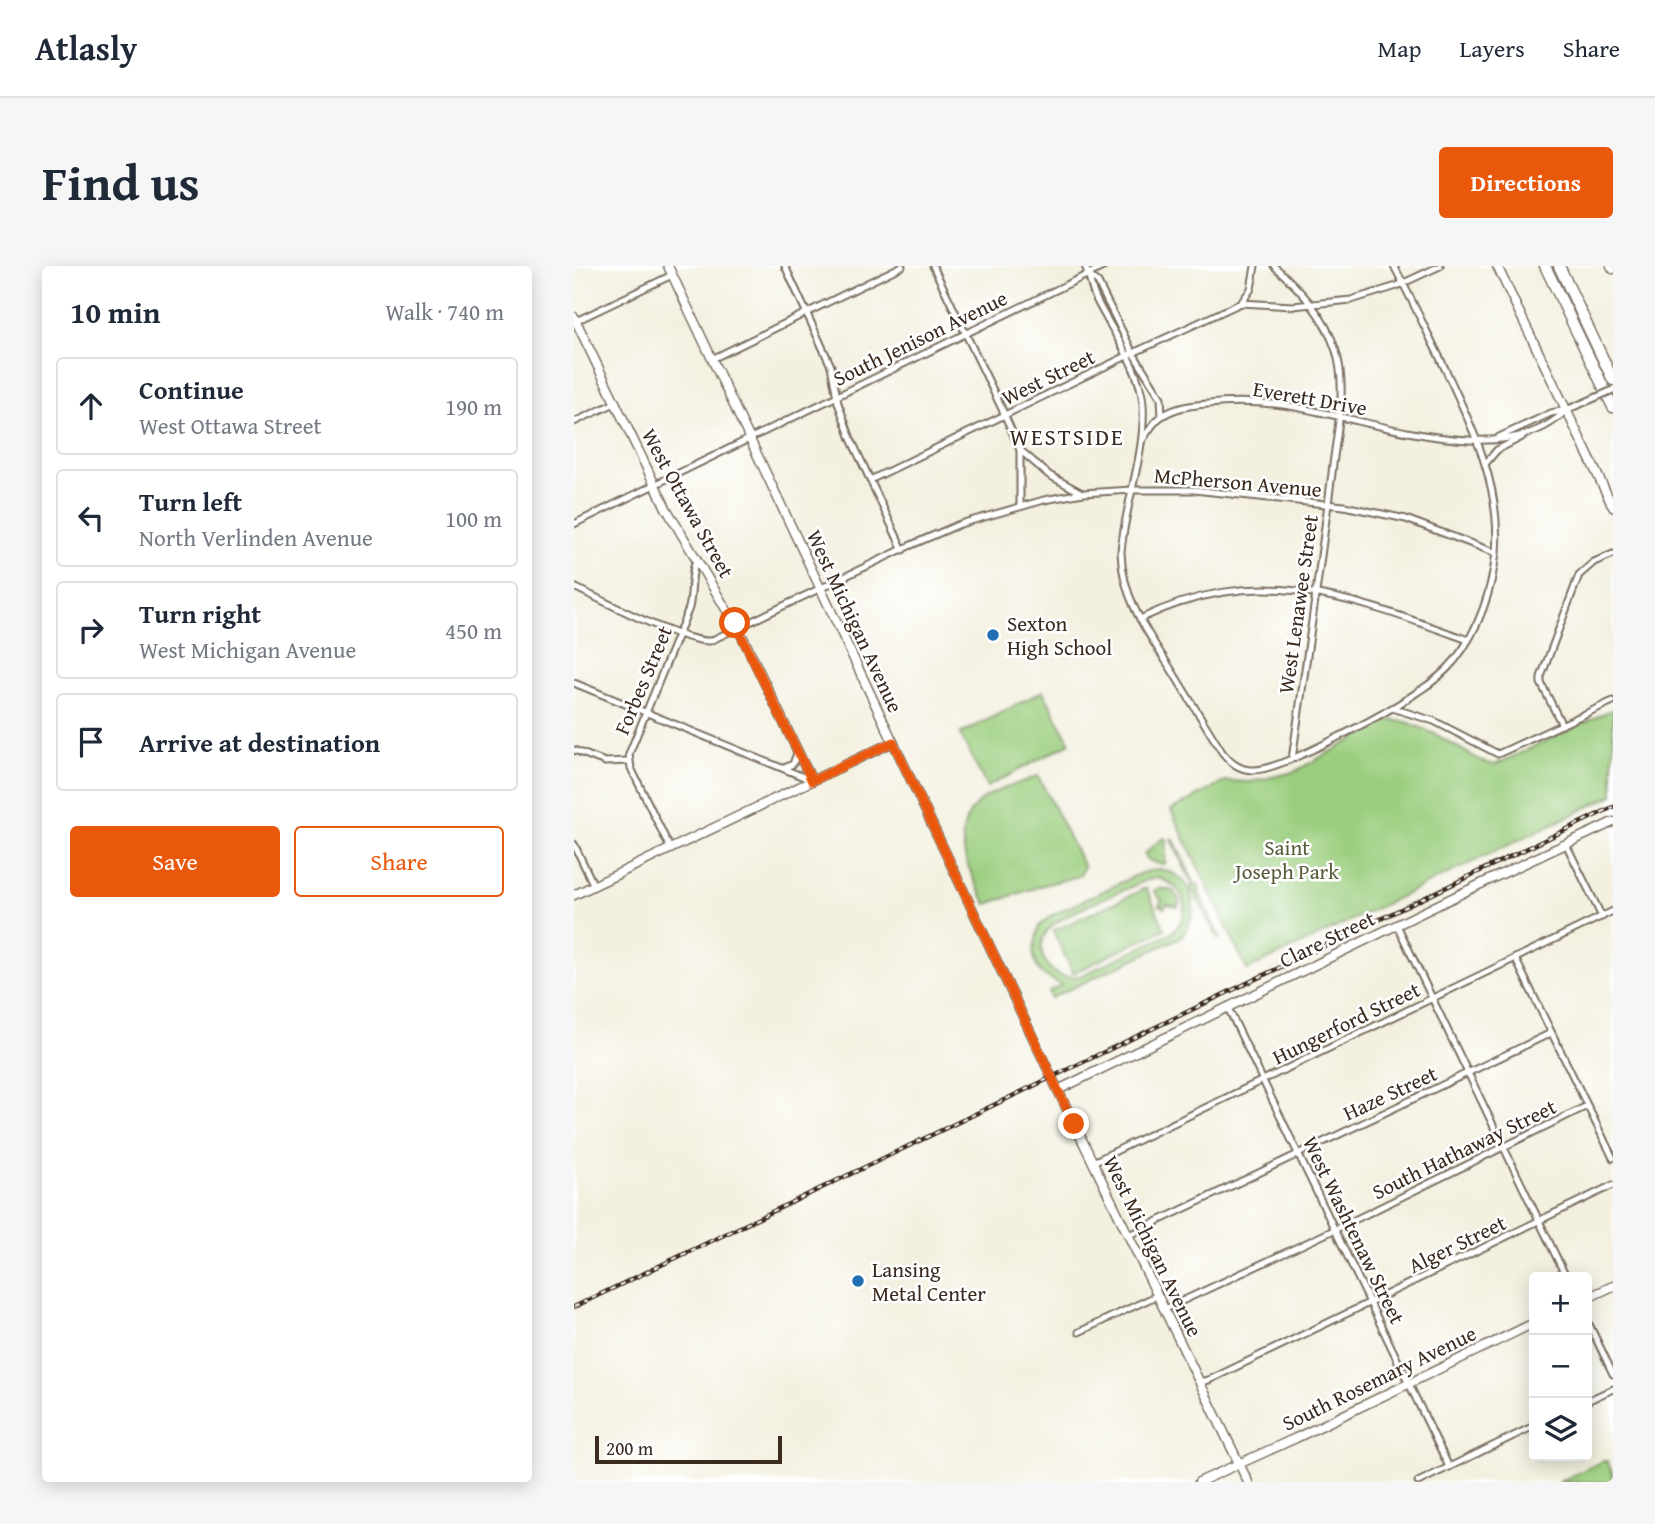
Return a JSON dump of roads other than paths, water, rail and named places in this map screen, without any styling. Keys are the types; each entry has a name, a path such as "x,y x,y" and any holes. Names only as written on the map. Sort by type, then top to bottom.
{"highway":[{"path":"1539,266 1580,338"},
{"path":"1545,266 1613,407"},
{"path":"1559,266 1612,377"},
{"path":"1566,266 1612,377"}],"street":[{"name":"West Michigan Avenue","path":"667,266 1058,1090 1248,1482"},
{"path":"785,266 831,366 844,422 903,550"},
{"path":"712,359 902,266"},
{"path":"933,266 1020,450 1020,506"},
{"path":"1085,266 1097,301 1126,356 1142,395 1140,444 1123,531 1121,562 1127,593 1140,619 1222,752 1239,768 1254,771 1292,759 1392,708 1421,690 1447,669 1468,640 1486,599 1496,553 1495,514 1486,463 1394,266"},
{"name":"South Jenison Avenue","path":"574,524 1105,266"},
{"path":"1241,303 1251,289 1255,266"},
{"name":"West Lenawee Street","path":"1274,266 1313,305 1330,335 1337,353 1341,377 1328,505 1292,759"},
{"name":"West Street","path":"870,480 1241,303 1313,305 1368,296 1440,266"},
{"path":"1497,266 1613,507"},
{"path":"1088,274 1098,284 1133,353 1161,398 1162,416 1140,444"},
{"path":"575,320 672,275"},
{"name":"West Ottawa Street","path":"575,320 655,485 739,629 812,781"},
{"name":"Everett Drive","path":"1490,439 1613,390"},
{"name":"Everett Drive","path":"1162,416 1186,406 1236,402 1284,405 1444,439 1477,440 1531,433 1555,421 1566,410"},
{"path":"574,422 615,403"},
{"path":"1486,463 1497,450 1531,433"},
{"path":"1020,450 1049,475 1083,493"},
{"name":"McPherson Avenue","path":"574,587 679,634 700,641 710,641 960,524 1020,506 1083,493 1132,490 1195,490 1387,514 1496,553"},
{"path":"1562,725 1541,683 1541,677 1579,575 1594,562 1613,554"},
{"name":"Forbes Street","path":"670,848 628,761 693,593 694,564 697,558"},
{"path":"1140,619 1163,608 1219,592 1270,588 1316,592 1364,604 1468,640"},
{"path":"574,683 812,781"},
{"path":"1392,708 1434,721 1498,754 1613,701"},
{"path":"574,895 893,742"},
{"path":"574,750 605,762 628,761"},
{"path":"781,768 793,764 798,752"},
{"name":"Clare Street","path":"1058,1090 1613,822"},
{"path":"574,844 594,886"},
{"path":"1566,844 1602,917"},
{"name":"Hungerford Street","path":"1093,1162 1613,911"},
{"path":"1397,925 1564,1272"},
{"path":"1515,958 1613,1158"},
{"name":"West Washtenaw Street","path":"1228,1008 1449,1467"},
{"name":"Haze Street","path":"1129,1235 1551,1033"},
{"name":"South Hathaway Street","path":"1165,1309 1587,1107"},
{"name":"Alger Street","path":"1200,1382 1372,1303 1613,1185"},
{"path":"1592,1296 1613,1286"},
{"path":"1079,1332 1158,1295"},
{"name":"South Rosemary Avenue","path":"1199,1482 1529,1325"},
{"path":"1592,1330 1613,1374"},
{"path":"1592,1399 1613,1389"},
{"path":"1419,1482 1529,1428"}],"railway":[{"path":"574,1307 1613,807"}],"place":[{"name":"Sexton High School","path":"993,635"},
{"name":"Lansing Metal Center","path":"858,1281"}],"district":[{"name":"WESTSIDE","path":"1067,436"}],"park label":[{"name":"Saint Joseph Park","path":"1287,859"}]}
